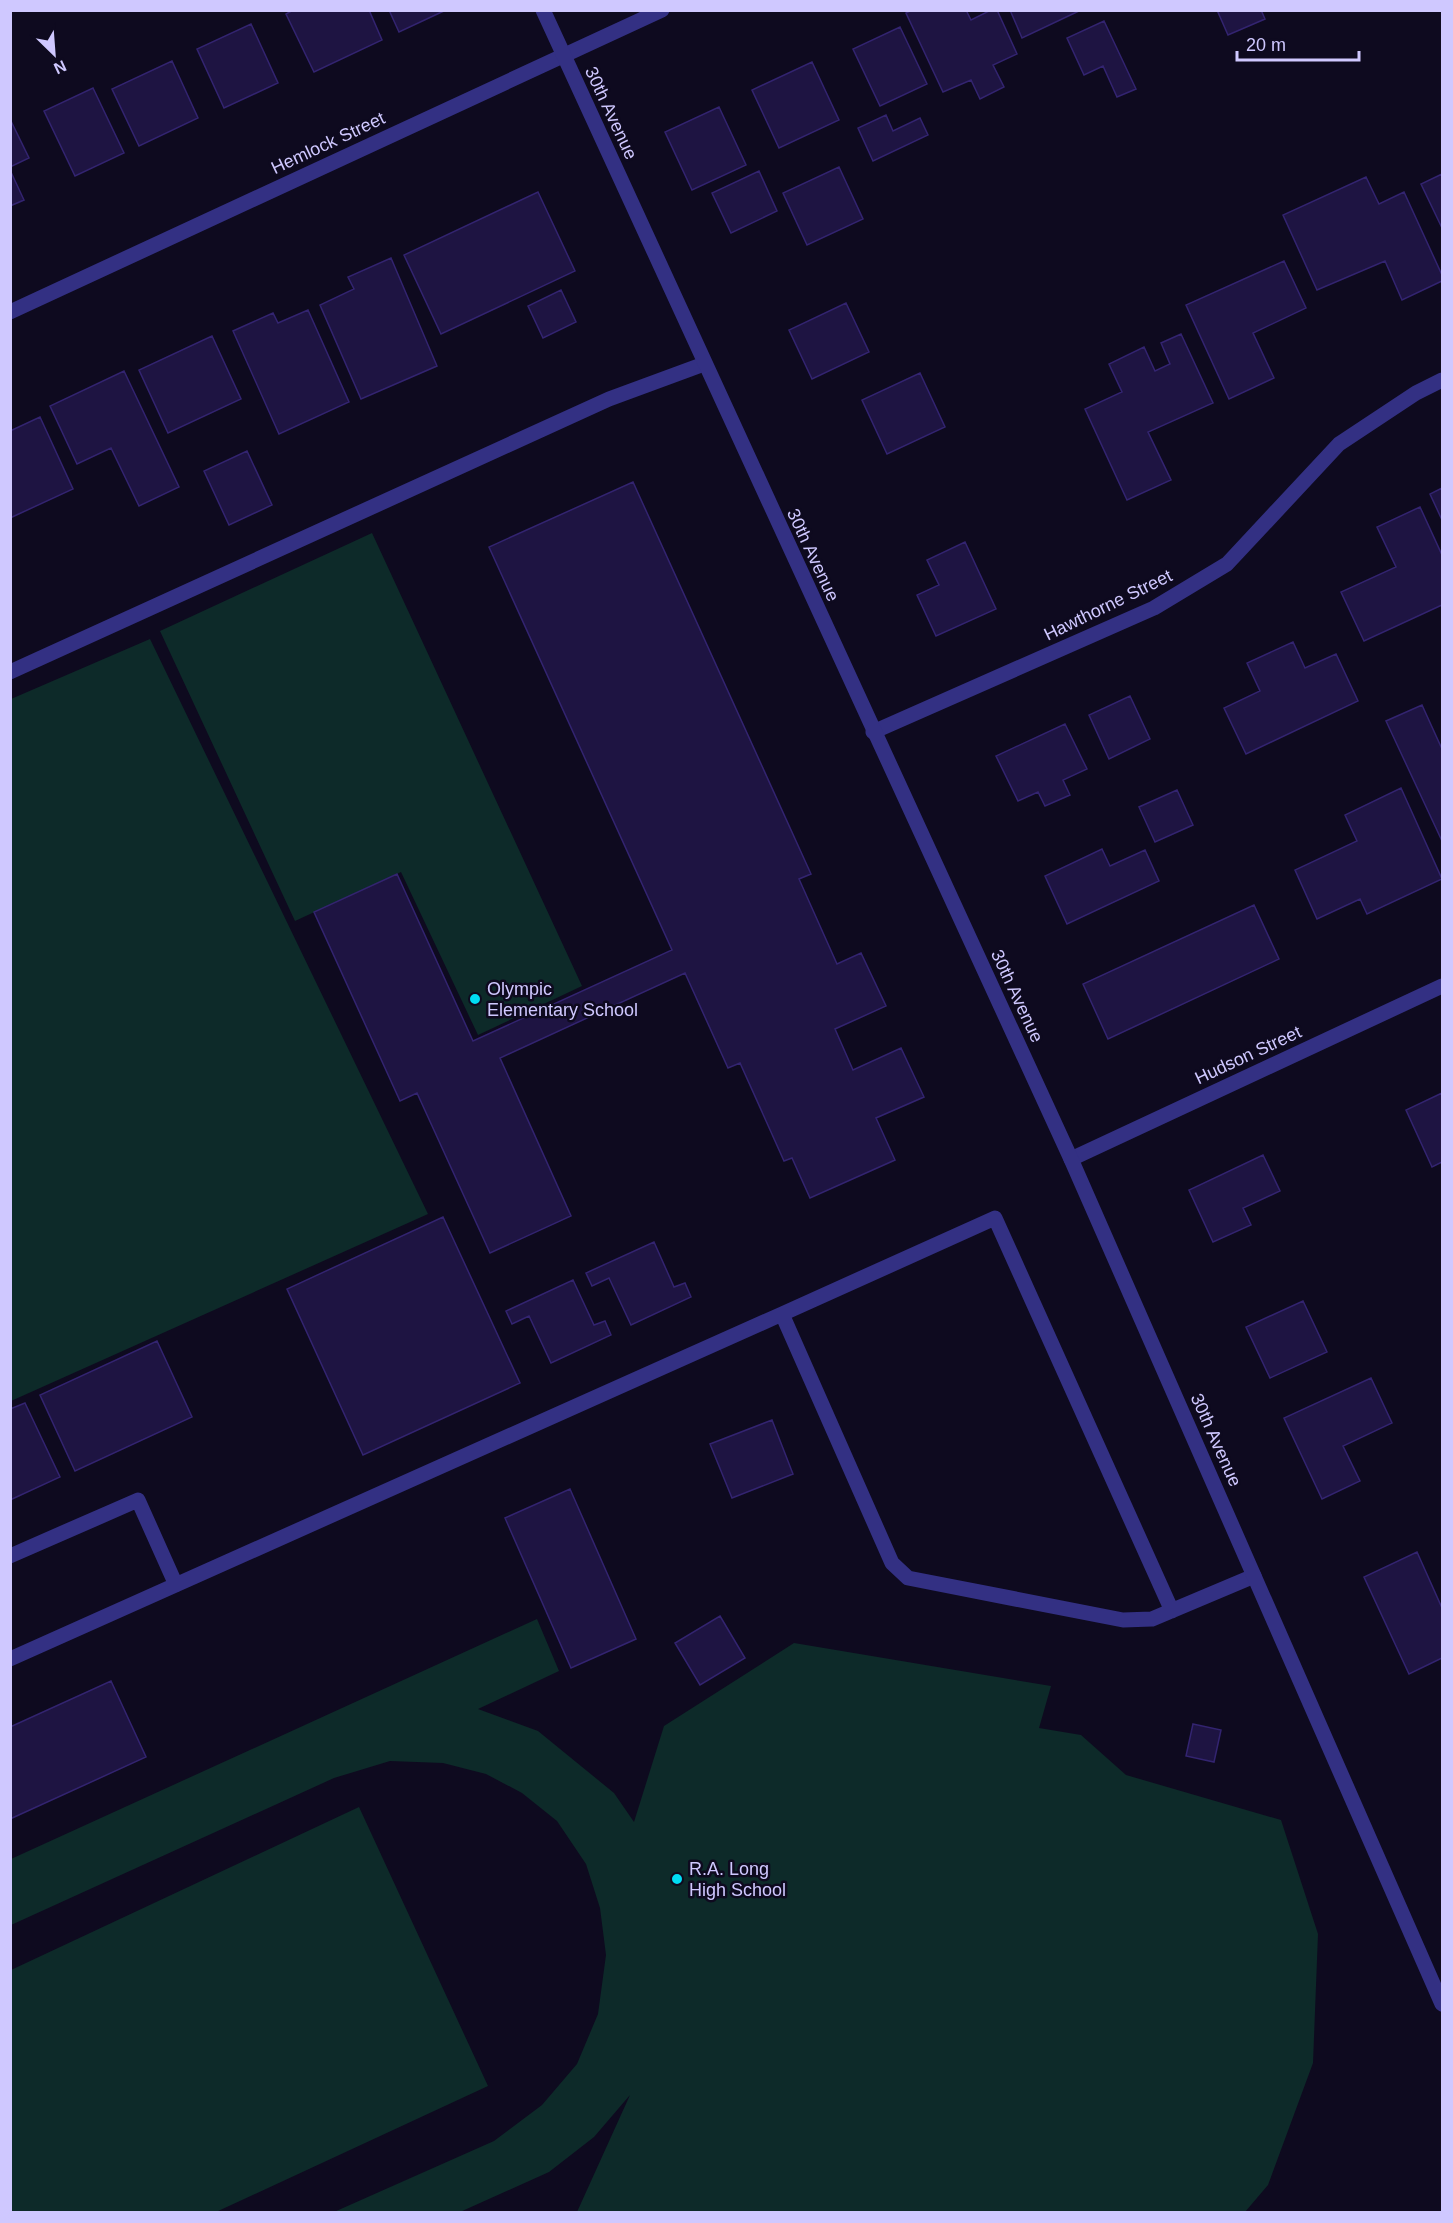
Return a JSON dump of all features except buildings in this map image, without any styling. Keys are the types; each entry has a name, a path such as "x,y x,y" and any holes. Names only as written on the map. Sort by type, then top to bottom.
{"street":[{"name":"30th Avenue","path":"543,10 1071,1159 1443,2004"},
{"name":"Hemlock Street","path":"10,312 662,10"},
{"path":"10,672 609,399 704,364"},
{"name":"Hawthorne Street","path":"873,732 1154,608 1227,564 1339,444 1416,393 1443,380"},
{"name":"Hudson Street","path":"1071,1159 1443,986"},
{"path":"10,1659 995,1218 1172,1611"},
{"path":"782,1314 892,1563 908,1578 1123,1620 1152,1619 1254,1576"},
{"path":"10,1556 138,1500 176,1585"}],"green space":[{"path":"372,533 582,986 478,1035 401,872 295,921 160,631"},
{"path":"150,639 428,1214 11,1401 11,699"},
{"path":"537,1619 559,1671 478,1709 538,1731 614,1793 634,1822 664,1726 794,1643 1051,1686 1039,1728 1081,1735 1126,1775 1281,1820 1318,1934 1313,2063 1268,2185 1245,2212 577,2212 630,2095 594,2137 549,2172 460,2212 334,2212 494,2141 542,2105 577,2064 598,2014 606,1955 600,1908 586,1864 557,1821 522,1793 486,1774 443,1763 390,1761 334,1778 11,1925 11,1859"},
{"path":"359,1807 488,2086 216,2212 11,2212 11,1970"}],"place":[{"name":"Olympic Elementary School","path":"475,999"},
{"name":"R.A. Long High School","path":"677,1879"}]}
